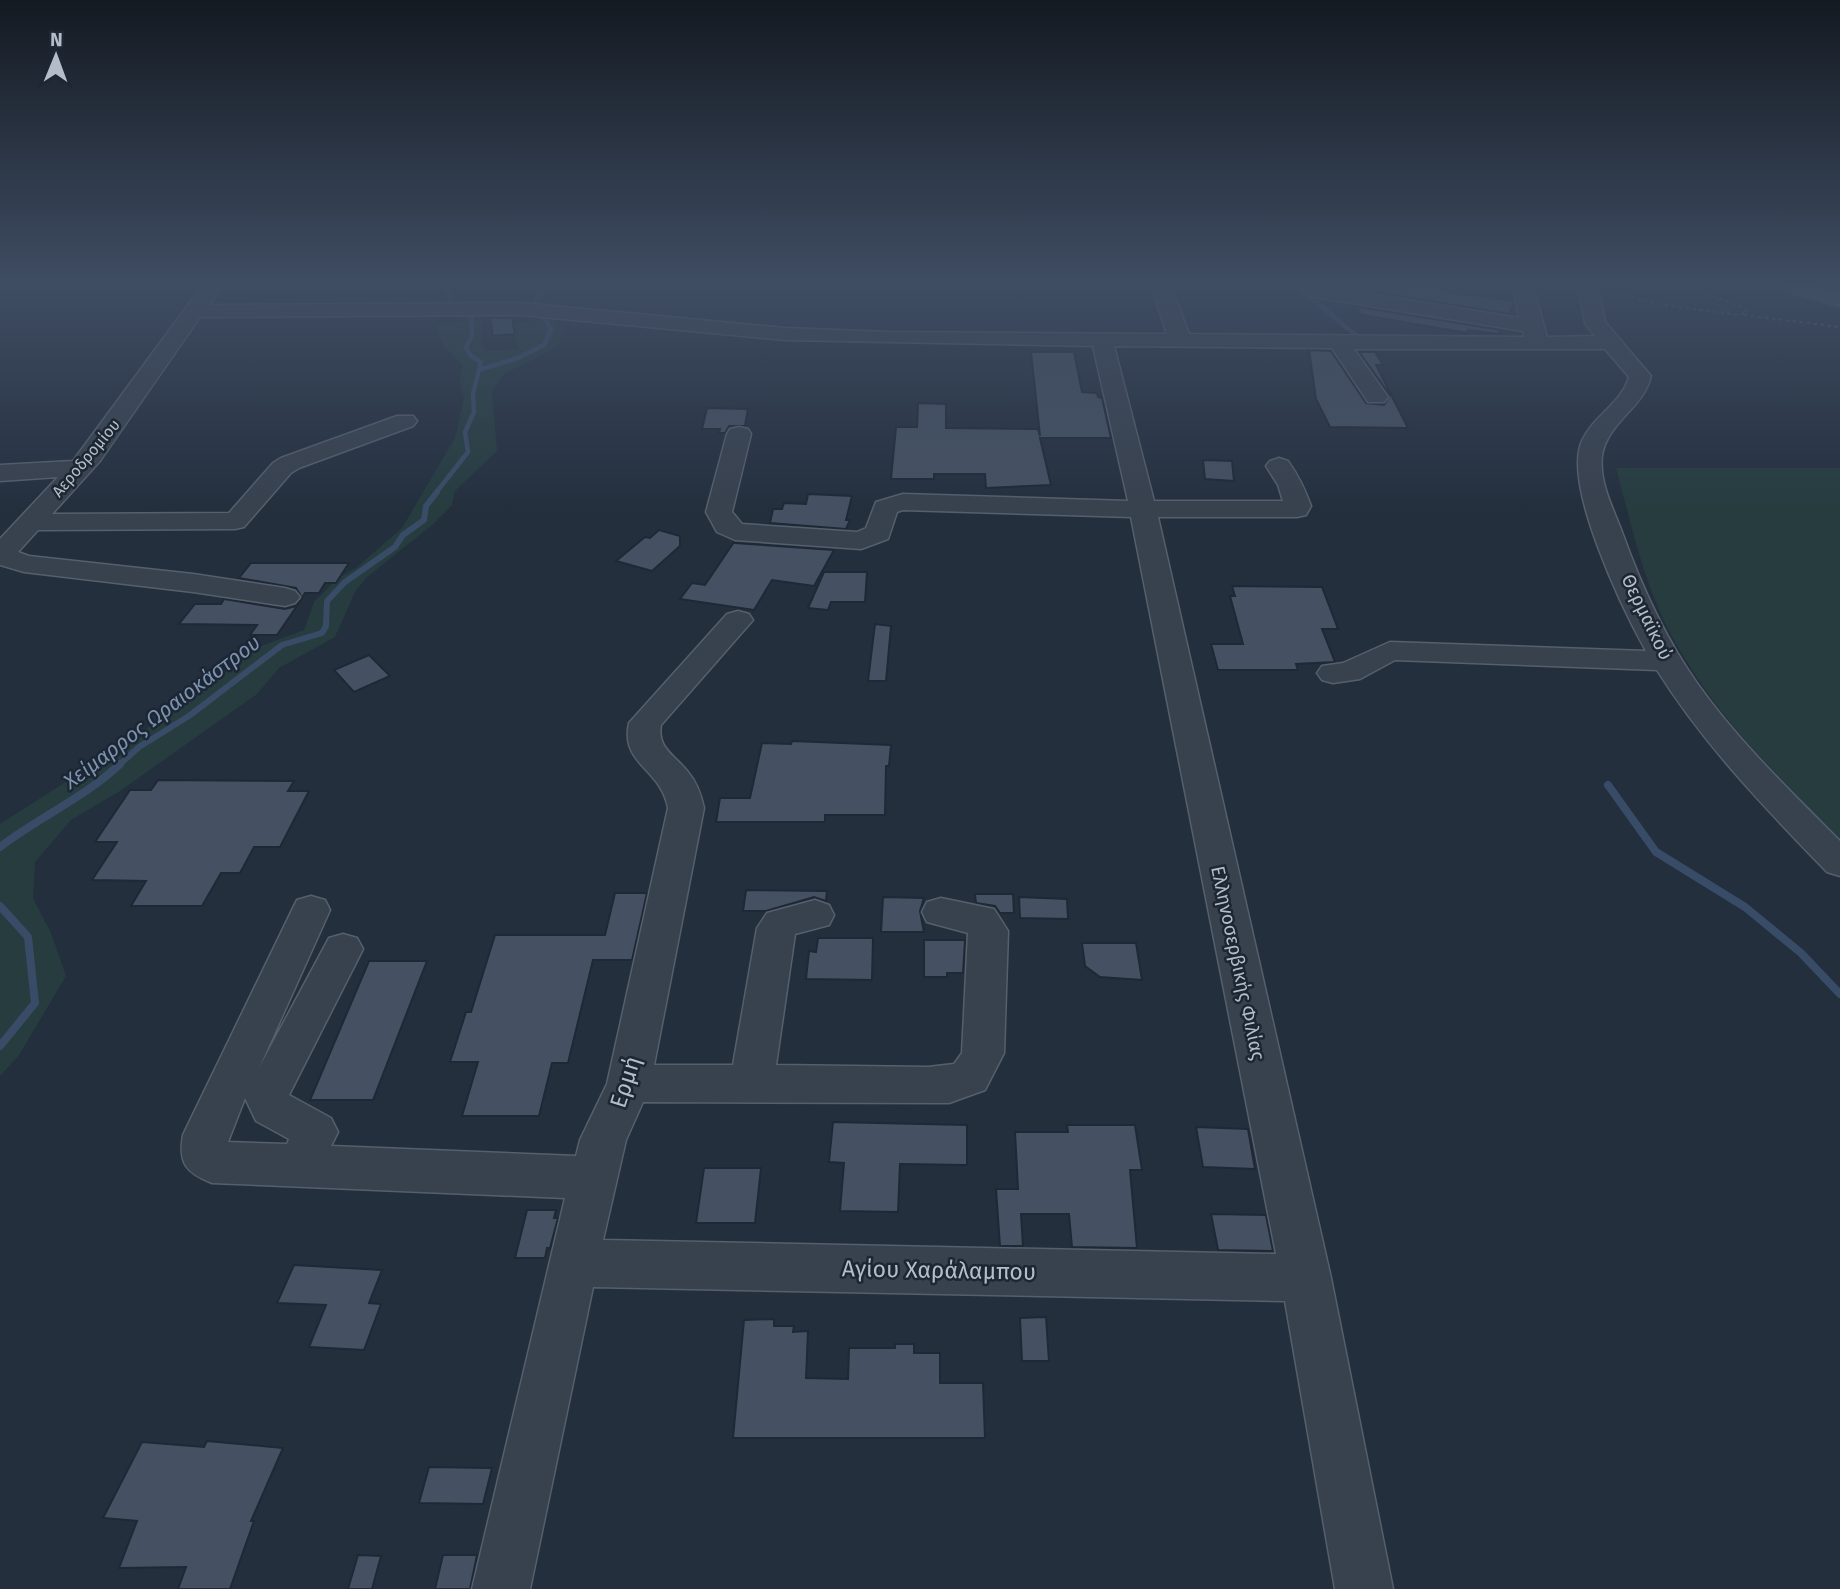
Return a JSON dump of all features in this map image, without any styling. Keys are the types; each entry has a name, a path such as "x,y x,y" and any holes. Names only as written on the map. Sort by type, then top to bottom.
{"street":[{"name":"Αεροδρομίου","path":"0,555 81,468 159,360"},
{"name":"Ελληνοσερβικής Φιλίας","path":"1107,360 1143,509 1306,1278 1364,1589"},
{"path":"1351,360 1376,397"},
{"name":"Θερμαϊκού","path":"1627,360 1637,371 1640,383 1595,434 1589,470 1611,542 1668,661 1705,715 1753,771 1840,863"},
{"path":"30,522 235,521 282,468 290,463 405,421"},
{"path":"739,434 719,512 727,526 735,532 861,541 878,533 885,508 903,502 1143,509 1297,509 1291,485 1279,466"},
{"path":"0,473 81,468"},
{"path":"0,555 23,564 192,583 285,597"},
{"name":"Ερμή","path":"500,1589 593,1178 603,1140 629,1084 687,808 686,793 678,779 643,747 640,736 645,723 738,620"},
{"path":"1333,673 1349,672 1390,651 1668,661"},
{"path":"311,910 206,1135 203,1153 212,1162 593,1178"},
{"path":"629,1084 928,1086 952,1085 969,1080 977,1070 983,1052 988,930 980,919 941,912"},
{"path":"752,1083 776,928 781,923 815,915"},
{"path":"300,1166 314,1132 309,1126 270,1109 266,1102 267,1095 343,949"},
{"name":"Αγίου Χαράλαμπου","path":"573,1263 1306,1278"}],"green space":[{"path":"458,360 531,360 504,374 492,392 497,451 455,491 452,505 432,525 366,578 355,592 335,637 279,668 257,694 120,791 71,820 35,862 33,898 51,933 66,976 19,1055 0,1076 0,824 133,739 248,651 304,630 314,602 338,578 356,568 402,528 455,438 464,398 459,381 463,365"},
{"path":"1616,468 1840,468 1840,839 1744,739 1683,655 1666,625 1650,587"}],"building":[{"path":"1032,360 1076,360 1082,392 1097,393 1098,397 1102,398 1111,438 1040,438 1051,485 986,488 985,474 934,474 934,479 891,479 896,427 917,427 918,403 946,404 946,428 1038,429 1040,436"},
{"path":"1310,360 1337,360 1366,403 1384,405 1390,395 1365,360 1380,360 1383,365 1376,365 1408,428 1330,427 1316,399"},
{"path":"707,408 748,409 745,426 729,426 725,433 719,433 720,429 702,429"},
{"path":"1203,460 1232,461 1234,481 1205,479"},
{"path":"808,494 852,496 846,520 850,520 846,529 770,523 773,509 782,509 784,503 806,504"},
{"path":"659,530 680,536 680,546 652,571 616,561 645,537 650,538"},
{"path":"734,542 834,550 814,586 772,580 754,610 680,599 692,583 705,585"},
{"path":"251,563 349,563 336,583 325,583 319,593 305,593 302,598 296,588 239,578"},
{"path":"824,572 867,572 865,602 831,602 828,610 808,608"},
{"path":"1232,586 1322,587 1338,629 1322,629 1335,662 1296,664 1298,670 1218,670 1211,644 1243,644 1230,596 1235,596"},
{"path":"224,599 285,609 296,606 301,600 277,635 250,635 257,625 179,624 195,604 221,604"},
{"path":"875,624 891,626 886,681 868,681"},
{"path":"369,655 390,676 354,692 334,670"},
{"path":"792,741 891,745 889,766 886,766 885,815 825,815 825,822 716,822 720,798 750,798 762,743 791,744"},
{"path":"158,780 294,781 288,791 309,791 280,847 254,847 240,873 221,873 202,906 131,906 146,881 92,880 117,842 95,842 130,790 151,790"},
{"path":"746,890 827,891 826,901 814,897 766,911 743,911"},
{"path":"615,893 647,893 632,960 593,960 568,1063 552,1063 539,1116 462,1116 478,1062 450,1062 466,1012 471,1012 495,935 605,935"},
{"path":"975,894 1013,894 1014,913 1000,913 995,906 976,903"},
{"path":"883,897 924,898 920,911 924,932 881,932"},
{"path":"1019,897 1067,899 1068,919 1020,918"},
{"path":"818,938 873,938 872,980 806,979 809,951 816,952"},
{"path":"924,940 965,940 963,973 947,973 947,977 924,977"},
{"path":"1082,943 1136,943 1142,980 1100,977 1085,966"},
{"path":"369,961 427,961 373,1100 310,1100"},
{"path":"833,1122 967,1125 967,1165 900,1164 898,1212 840,1211 844,1163 829,1162"},
{"path":"1067,1125 1135,1125 1142,1170 1130,1170 1137,1248 1072,1247 1069,1214 1021,1214 1023,1246 1000,1246 996,1189 1018,1189 1015,1132 1068,1132"},
{"path":"1196,1127 1248,1129 1255,1169 1203,1167"},
{"path":"704,1168 761,1168 755,1223 696,1223"},
{"path":"527,1210 556,1210 554,1218 558,1218 545,1258 515,1258"},
{"path":"1211,1214 1266,1215 1273,1251 1218,1250"},
{"path":"294,1265 382,1270 369,1303 381,1304 364,1350 309,1347 326,1305 277,1303"},
{"path":"1046,1317 1049,1361 1022,1361 1020,1318"},
{"path":"774,1319 774,1326 794,1326 793,1332 808,1331 806,1378 848,1379 849,1348 895,1348 895,1344 914,1344 914,1353 940,1353 940,1383 983,1383 985,1438 733,1438 744,1320"},
{"path":"207,1441 283,1448 251,1521 254,1521 230,1589 178,1589 186,1567 119,1568 137,1521 103,1518 142,1442 204,1447"},
{"path":"429,1467 492,1468 483,1504 419,1503"},
{"path":"358,1555 381,1556 372,1589 348,1589"},
{"path":"443,1555 477,1555 470,1589 435,1589"}],"waterway":[{"name":"Χείμαρρος Ωραιοκάστρου","path":"478,360 481,362 479,370"},
{"name":"Χείμαρρος Ωραιοκάστρου","path":"479,370 511,360"},
{"name":"Χείμαρρος Ωραιοκάστρου","path":"435,494 468,452 465,432 474,412 473,394 479,370"},
{"name":"Χείμαρρος Ωραιοκάστρου","path":"118,766 139,747 189,716 282,645 322,633 326,626 327,601 345,582 395,547 403,535 424,520 426,506 437,492"},
{"name":"Χείμαρρος Ωραιοκάστρου","path":"0,847 92,787 120,764"},
{"path":"1608,785 1656,852 1745,907 1801,953 1840,994"},
{"name":"Χείμαρρος Ωραιοκάστρου","path":"0,906 28,937 35,1003 0,1046"}]}
